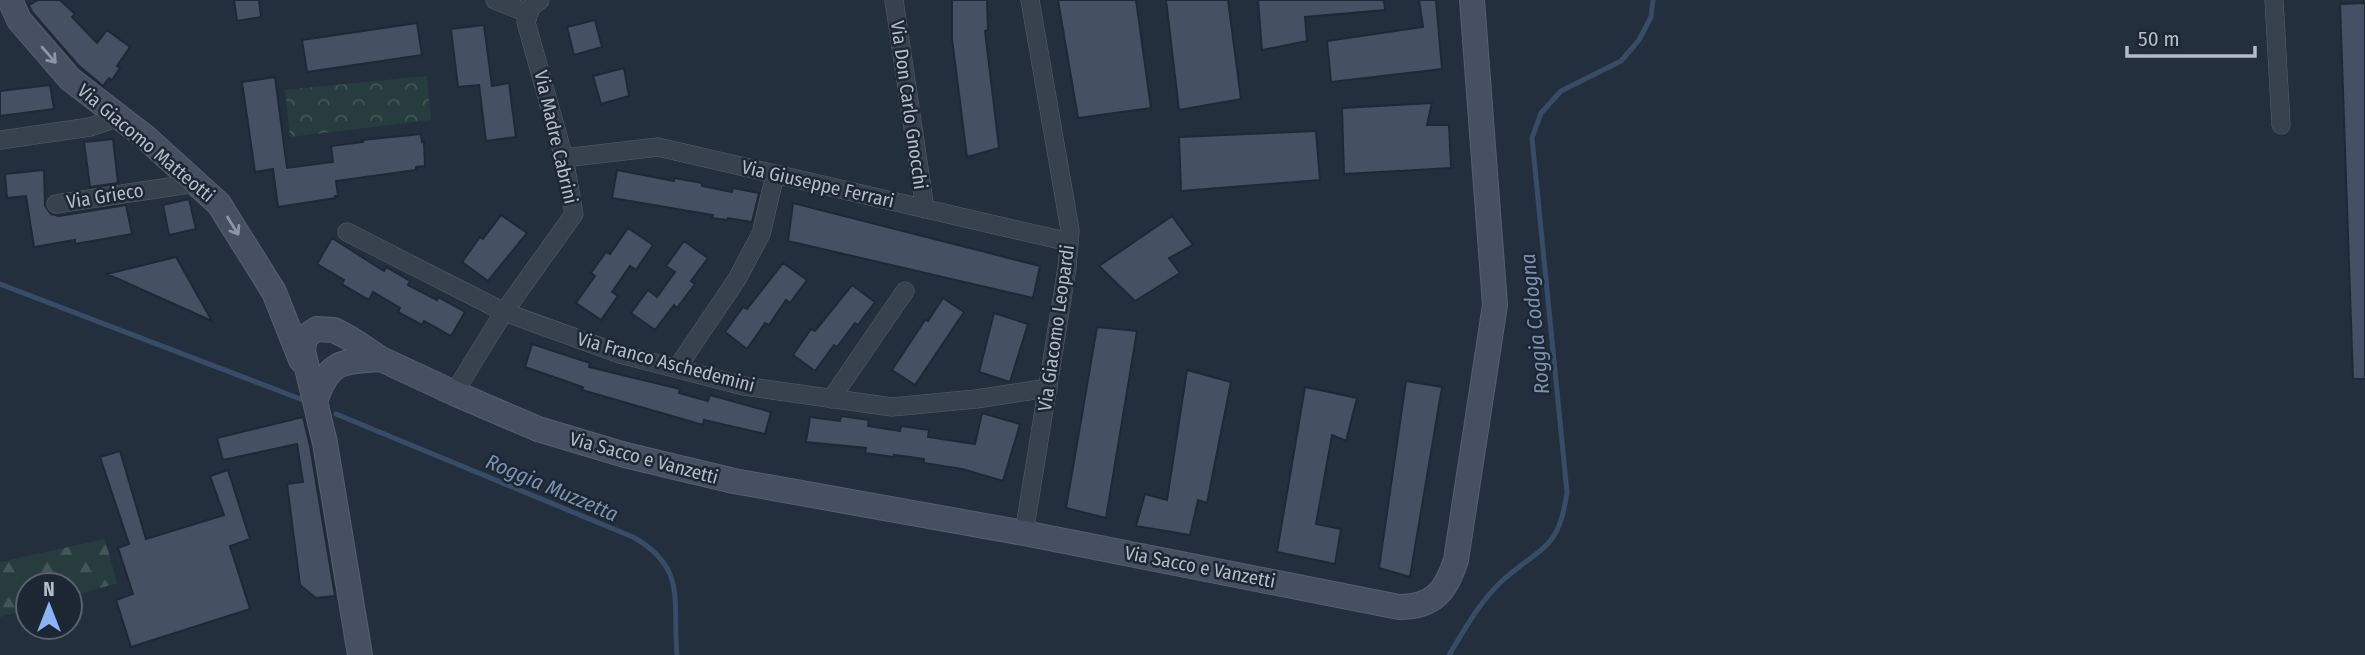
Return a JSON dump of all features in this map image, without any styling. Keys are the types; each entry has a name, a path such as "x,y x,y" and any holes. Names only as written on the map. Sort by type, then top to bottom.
{"street":[{"name":"Via Giacomo Matteotti","path":"10,0 19,20 70,79 120,117 219,204 274,292 311,390"},
{"path":"495,0 527,13 540,0"},
{"name":"Via Don Carlo Gnocchi","path":"894,0 925,209"},
{"name":"Via Giacomo Leopardi","path":"1024,533 1067,268 1070,230 1030,0"},
{"name":"Via Sacco e Vanzetti","path":"317,329 334,330 351,339 371,360 538,429 639,458 734,481 1024,533 1399,607 1414,607 1427,603 1439,594 1451,575 1456,560 1495,305 1472,0"},
{"path":"2274,0 2281,125"},
{"name":"Via Madre Cabrini","path":"453,393 504,312 574,215 564,158 528,32 527,13"},
{"path":"0,140 90,127 120,117"},
{"name":"Via Giuseppe Ferrari","path":"564,158 658,147 1069,242"},
{"path":"677,369 737,279 761,234 775,175"},
{"name":"Via Grieco","path":"56,204 196,183"},
{"name":"Via Franco Aschedemini","path":"347,232 504,312 621,354 744,386 892,407 976,399 1048,388"},
{"path":"831,398 905,291"},
{"name":"Via Giacomo Matteotti","path":"274,292 317,329"},
{"path":"317,329 305,337 303,344 311,390 325,443 360,655"},
{"path":"311,390 330,370 371,360"}],"green space":[{"path":"427,76 431,120 290,137 285,90"},
{"path":"105,539 117,583 84,593 84,571 14,571 14,613 0,617 0,562"}],"building":[{"path":"38,0 60,0 75,14 72,17 97,43 107,30 130,47 117,66 120,68 112,80 109,78 103,86 78,65 32,12 29,5"},
{"path":"234,0 259,0 261,17 237,21"},
{"path":"952,0 987,0 988,30 985,31 999,148 967,157 952,39"},
{"path":"1058,0 1136,0 1151,108 1078,118"},
{"path":"1166,0 1228,0 1241,99 1179,110"},
{"path":"1258,0 1384,0 1385,10 1305,17 1307,41 1262,50"},
{"path":"1419,0 1436,0 1442,69 1331,82 1327,41 1423,27"},
{"path":"2365,3 2365,379 2353,379 2340,4"},
{"path":"595,20 602,47 574,55 567,27"},
{"path":"417,23 422,55 307,72 302,40"},
{"path":"484,25 492,86 509,83 516,137 486,141 479,85 458,87 451,29"},
{"path":"624,68 629,96 601,104 593,76"},
{"path":"275,77 287,168 333,162 331,146 421,134 422,142 424,141 425,166 416,167 416,170 336,181 336,198 278,207 273,169 255,172 242,82"},
{"path":"50,85 54,109 0,116 0,91"},
{"path":"1432,103 1427,125 1449,125 1451,168 1344,174 1342,108"},
{"path":"1316,131 1320,180 1181,191 1179,137"},
{"path":"113,139 118,183 90,187 84,142"},
{"path":"44,170 45,206 51,214 59,216 126,205 132,234 75,244 75,240 34,247 26,196 7,198 5,174"},
{"path":"617,170 674,181 674,178 702,183 702,186 732,192 733,188 759,193 752,222 712,218 713,215 612,198"},
{"path":"189,199 196,229 169,235 163,205"},
{"path":"793,203 1040,266 1033,298 788,241"},
{"path":"501,215 527,233 488,281 462,262 480,237 483,239"},
{"path":"1172,216 1193,245 1169,258 1180,273 1135,301 1099,266"},
{"path":"628,228 653,245 636,270 630,266 612,292 618,296 601,320 576,303 595,276 591,273 606,252 610,254"},
{"path":"332,238 384,271 386,267 410,281 408,285 465,312 451,336 424,321 422,325 398,312 400,308 373,292 369,300 342,284 344,280 317,264"},
{"path":"684,241 708,258 691,281 695,284 677,308 674,305 655,330 631,313 648,290 657,297 675,272 666,266"},
{"path":"176,257 212,321 107,274"},
{"path":"783,263 807,280 790,303 786,300 769,325 765,323 747,349 725,332 743,307 747,309"},
{"path":"852,285 875,302 858,325 855,323 837,347 834,345 815,371 793,355 811,329 815,331"},
{"path":"943,298 964,312 915,385 892,370"},
{"path":"994,313 1028,324 1010,382 979,372"},
{"path":"1097,327 1137,331 1106,518 1066,508"},
{"path":"532,344 590,363 589,367 680,389 679,393 708,401 710,395 771,412 765,434 704,420 703,425 582,390 583,387 525,367"},
{"path":"1187,370 1231,382 1207,503 1198,500 1190,535 1136,526 1145,494 1167,500"},
{"path":"1406,381 1442,387 1410,577 1379,568"},
{"path":"1305,387 1357,398 1346,441 1332,435 1316,524 1341,529 1335,564 1277,552"},
{"path":"982,413 1020,424 1003,481 962,469 924,463 924,459 865,453 866,448 806,442 810,417 840,421 841,416 869,420 868,426 900,431 901,426 929,430 928,437 975,444"},
{"path":"303,417 335,596 316,598 300,585 287,484 303,482 297,444 223,460 217,438"},
{"path":"120,451 146,539 224,515 210,476 228,470 250,539 230,546 250,609 131,647 116,600 133,594 118,548 129,544 100,457"}],"waterway":[{"name":"Roggia Codogna","path":"1449,655 1487,597 1553,537 1564,511 1567,492 1532,138 1541,113 1561,91 1621,61 1639,40 1651,17 1653,0"},
{"name":"Roggia Muzzetta","path":"0,284 303,400"},
{"name":"Roggia Muzzetta","path":"336,414 633,537 650,549 662,561 674,588 677,655"}]}
